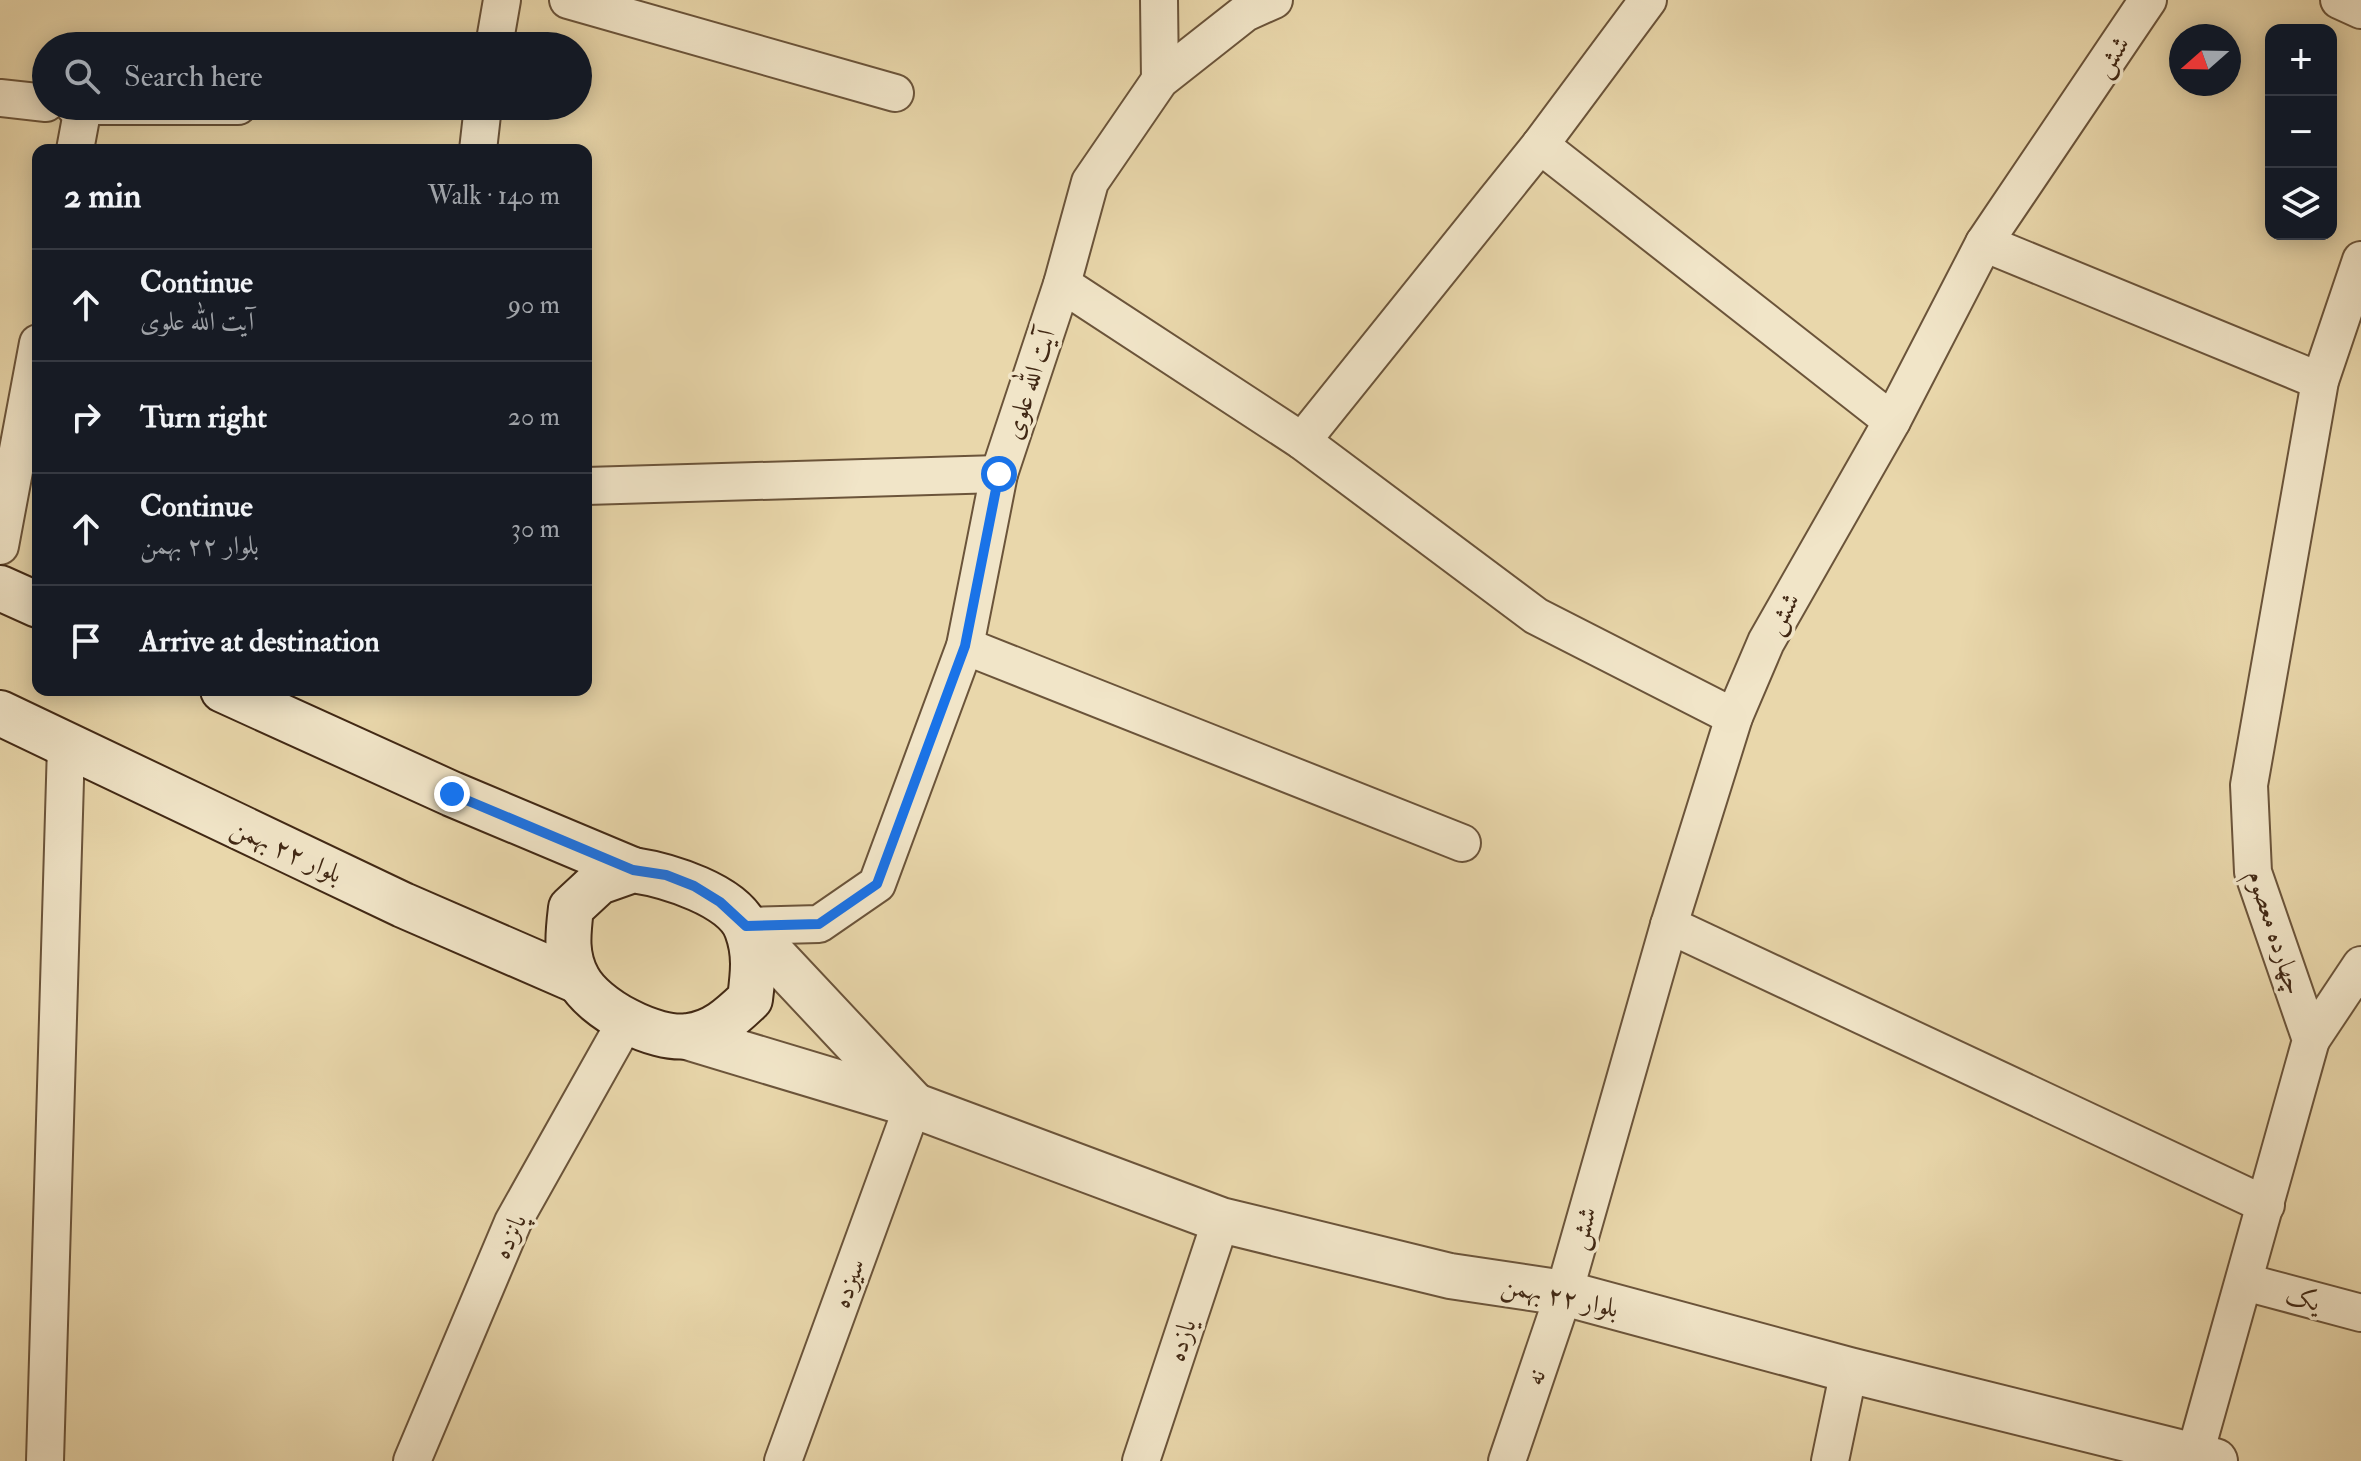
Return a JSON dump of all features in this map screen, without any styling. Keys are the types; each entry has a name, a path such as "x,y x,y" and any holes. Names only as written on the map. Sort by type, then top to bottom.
{"street":[{"path":"496,32 502,0"},
{"path":"568,0 895,93"},
{"path":"1159,0 1160,80"},
{"name":"آیت الله علوی","path":"746,926 819,924 877,884 965,646 999,474 1062,284 1090,182 1160,80 1245,13 1274,0"},
{"path":"1302,441 1540,145 1648,0"},
{"name":"شش","path":"1564,1293 1669,925 1734,717 1766,642 1892,421 1984,243 2148,0"},
{"path":"2339,0 2361,10"},
{"path":"0,98 32,101"},
{"path":"76,144 81,120"},
{"path":"479,144 481,120"},
{"path":"1540,145 1892,421"},
{"path":"1984,243 2320,381"},
{"name":"چهارده معصوم","path":"2311,1040 2253,872 2249,785 2320,381 2361,260"},
{"path":"1062,284 1302,441 1536,616 1734,717"},
{"path":"0,546 26,470 32,406"},
{"path":"592,486 999,474"},
{"path":"0,588 32,602"},
{"path":"965,646 1462,843"},
{"path":"236,696 452,794 633,870 666,875 694,886 720,902 746,926 754,961 750,999 722,1025 687,1037 655,1032 626,1021 601,1005 578,981 567,946 571,908 599,882 633,870"},
{"name":"بلوار ۲۲ بهمن","path":"0,713 403,905 578,981"},
{"path":"45,1461 66,746"},
{"path":"1669,925 2266,1205"},
{"name":"بلوار ۲۲ بهمن","path":"746,926 913,1105"},
{"path":"2201,1459 2311,1040 2361,965"},
{"name":"پانزده","path":"412,1461 513,1222 626,1021"},
{"name":"بلوار ۲۲ بهمن","path":"687,1037 913,1105 1221,1220 1450,1276 1564,1293 1849,1370 2201,1459"},
{"name":"سیزده","path":"783,1461 913,1105"},
{"name":"یازده","path":"1141,1461 1221,1220"},
{"name":"یک","path":"2245,1282 2361,1313"},
{"name":"نه","path":"1507,1461 1564,1293"},
{"path":"1830,1461 1849,1370"}],"route":[{"path":"452,794 633,870 666,875 694,886 720,902 746,926 819,924 877,884 965,646 999,474"}]}
